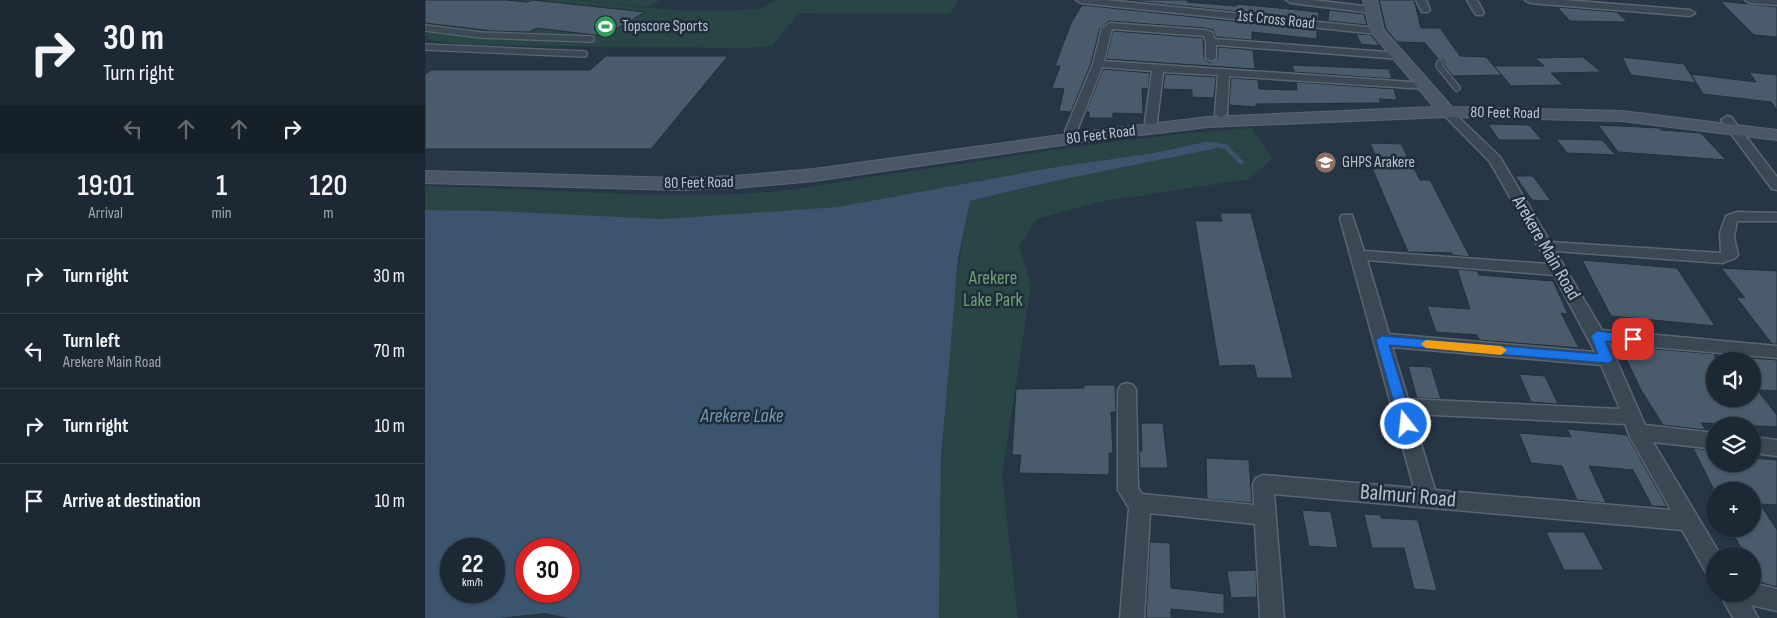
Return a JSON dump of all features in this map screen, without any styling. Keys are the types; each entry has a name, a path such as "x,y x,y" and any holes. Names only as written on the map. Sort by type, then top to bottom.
{"main road":[{"name":"Arekere Main Road","path":"1371,5 1377,31 1427,86 1444,109"},
{"name":"80 Feet Road","path":"425,177 697,184 736,182 814,175 895,159 1071,131 1444,109"},
{"name":"80 Feet Road","path":"425,167 650,174 716,174 895,159 1221,114 1444,109 1611,111 1777,128"},
{"name":"80 Feet Road","path":"1729,124 1777,135"}],"street":[{"name":"1st Cross Road","path":"1083,0 1111,1 1377,31"},
{"path":"1291,0 1371,5"},
{"path":"1421,0 1425,10"},
{"path":"1472,0 1479,13"},
{"path":"1530,0 1690,13"},
{"path":"1750,0 1777,2"},
{"path":"1148,28 1159,7"},
{"path":"1071,131 1098,64 1107,28 1117,26 1199,31 1208,34 1211,42 1211,58"},
{"path":"1211,42 1400,56"},
{"path":"1098,64 1427,86"},
{"path":"1152,125 1158,68"},
{"path":"1221,114 1224,72"},
{"name":"Arekere Main Road","path":"1444,109 1495,160 1597,336 1635,425 1687,520"},
{"path":"1729,124 1777,186"},
{"path":"1545,246 1723,258 1730,256 1726,244 1727,231 1731,219 1737,216 1777,217"},
{"path":"1347,218 1427,498"},
{"path":"1358,255 1559,270"},
{"path":"1597,336 1777,352"},
{"path":"1382,340 1607,359"},
{"path":"1127,390 1128,490 1134,500 1141,503 1265,516"},
{"path":"1401,406 1635,425 1706,439"},
{"path":"1761,446 1777,448"},
{"name":"Balmuri Road","path":"1272,618 1263,484 1687,520"},
{"path":"1132,618 1141,503"},
{"path":"1687,520 1706,552"},
{"path":"1761,596 1777,600"},
{"path":"1736,602 1746,618"}],"lane":[{"path":"425,28 481,35 591,39"},
{"path":"425,47 584,54"},
{"path":"1440,63 1439,66 1457,88"}],"green space":[{"name":"Topscore Sports","path":"425,0 577,0 659,9 708,11 761,9 775,0 958,0 950,14 799,13 772,46 748,48 464,45 425,39"},
{"path":"661,0 649,7 589,1"},
{"name":"Arekere Lake Park","path":"1251,128 1273,158 1249,179 1098,202 1037,219 1019,246 1031,285 1002,476 1018,618 939,618 942,461 948,356 961,252 970,201 1050,182 1218,148 1209,141 1154,153 1056,167 837,207 662,219 499,211 425,210 425,186 672,195 771,192 1160,136"}],"water":[{"name":"Arekere Lake","path":"1209,141 1218,148 1050,182 970,201 958,259 941,459 939,618 569,618 545,613 499,618 425,618 425,210 499,211 662,219 837,207 1056,167 1154,153"}],"building":[{"path":"425,0 506,0 528,2 533,0 645,12 604,36 536,28 529,32 492,31 425,23"},
{"path":"1125,0 1188,0 1187,2 1236,6 1237,4 1319,12 1318,20"},
{"path":"1379,0 1414,0 1421,28 1440,28 1460,56 1486,57 1502,75 1453,76 1444,65 1444,60 1438,59 1425,43 1397,42 1386,29"},
{"path":"1720,1 1777,7 1777,37 1754,35"},
{"path":"1082,5 1317,30 1317,39 1252,32 1252,40 1216,37 1213,30 1205,28 1109,21 1100,28 1091,63 1071,112 1059,111 1064,89 1052,88 1060,66 1055,66 1071,23"},
{"path":"1557,7 1617,12 1627,22 1570,21"},
{"path":"1329,10 1364,14 1367,25 1328,21"},
{"path":"1113,31 1203,38 1204,58 1210,63 1218,58 1218,47 1253,50 1255,69 1106,59"},
{"path":"1356,34 1371,35 1380,46 1361,44"},
{"path":"606,56 728,56 651,149 425,149 425,75 431,70 590,70"},
{"path":"1583,57 1601,72 1551,73 1563,85 1511,86 1494,66 1544,66 1535,58"},
{"path":"1622,57 1684,64 1696,83 1631,75"},
{"path":"1292,65 1389,69 1392,79 1294,72"},
{"path":"1103,69 1150,73 1148,89 1142,88 1143,114 1113,113 1113,118 1089,118 1089,112 1086,112"},
{"path":"1749,72 1777,75 1777,110 1771,102 1703,94 1691,74 1756,82"},
{"path":"1165,74 1216,77 1214,98 1192,97 1192,90 1163,89"},
{"path":"1231,78 1258,80 1259,89 1297,90 1296,82 1394,89 1397,100 1379,99 1381,103 1256,104 1256,107 1229,105"},
{"path":"1488,124 1529,125 1542,140 1499,140"},
{"path":"1598,125 1660,128 1661,130 1701,133 1726,160 1618,152"},
{"path":"1556,139 1602,140 1616,155 1567,153"},
{"path":"1370,143 1401,144 1420,180 1430,180 1470,257 1452,255 1452,253 1408,252 1372,168 1381,168"},
{"path":"1515,176 1533,176 1551,201 1532,200"},
{"path":"1220,213 1251,213 1293,378 1257,378 1254,365 1219,366 1195,221 1222,221"},
{"path":"1582,260 1677,268 1715,326 1611,316"},
{"path":"1721,268 1777,271 1777,344 1772,344 1736,297 1745,298"},
{"path":"1457,269 1477,271 1479,275 1553,281 1568,314 1561,313 1579,348 1479,340 1477,335 1436,332 1427,306 1470,309"},
{"path":"1620,346 1706,353 1706,407 1761,407 1761,395 1777,415 1777,427 1761,426 1761,417 1706,417 1706,423 1701,423 1706,430 1663,425 1641,390"},
{"path":"1761,359 1777,360 1777,391 1761,390"},
{"path":"1408,366 1431,367 1441,399 1417,398"},
{"path":"1519,374 1545,376 1558,404 1531,402"},
{"path":"1084,385 1115,385 1116,412 1111,412 1113,453 1109,453 1109,475 1019,473 1021,455 1012,455 1016,389 1084,388"},
{"path":"1141,423 1163,423 1168,468 1140,468 1139,451 1142,451"},
{"path":"1567,429 1627,435 1667,507 1652,506 1633,470 1589,466 1606,503 1577,500 1562,466 1531,463 1519,433 1571,437"},
{"path":"1693,448 1706,450 1706,472 1761,472 1761,459 1777,460 1777,505 1761,504 1761,482 1710,482"},
{"path":"1206,458 1249,460 1252,503 1207,499"},
{"path":"1761,506 1777,530 1777,587 1761,581 1761,547 1741,547 1735,537 1761,537"},
{"path":"1302,510 1331,512 1338,548 1309,546"},
{"path":"1364,514 1381,515 1381,518 1418,520 1437,591 1414,589 1404,548 1372,548"},
{"path":"1546,532 1584,532 1604,570 1564,570"},
{"path":"1150,542 1170,543 1171,588 1224,594 1224,614 1171,609 1171,618 1146,618"},
{"path":"1256,570 1257,597 1231,598 1227,571"}],"waterway":[{"path":"1213,144 1226,147 1241,162"}],"slow traffic":[{"path":"1426,344 1501,350"}],"place":[{"name":"Topscore Sports","path":"606,26"},
{"name":"GHPS Arakere","path":"1326,162"}],"route":[{"path":"1406,424 1382,340 1607,359 1597,336 1633,339"}]}
